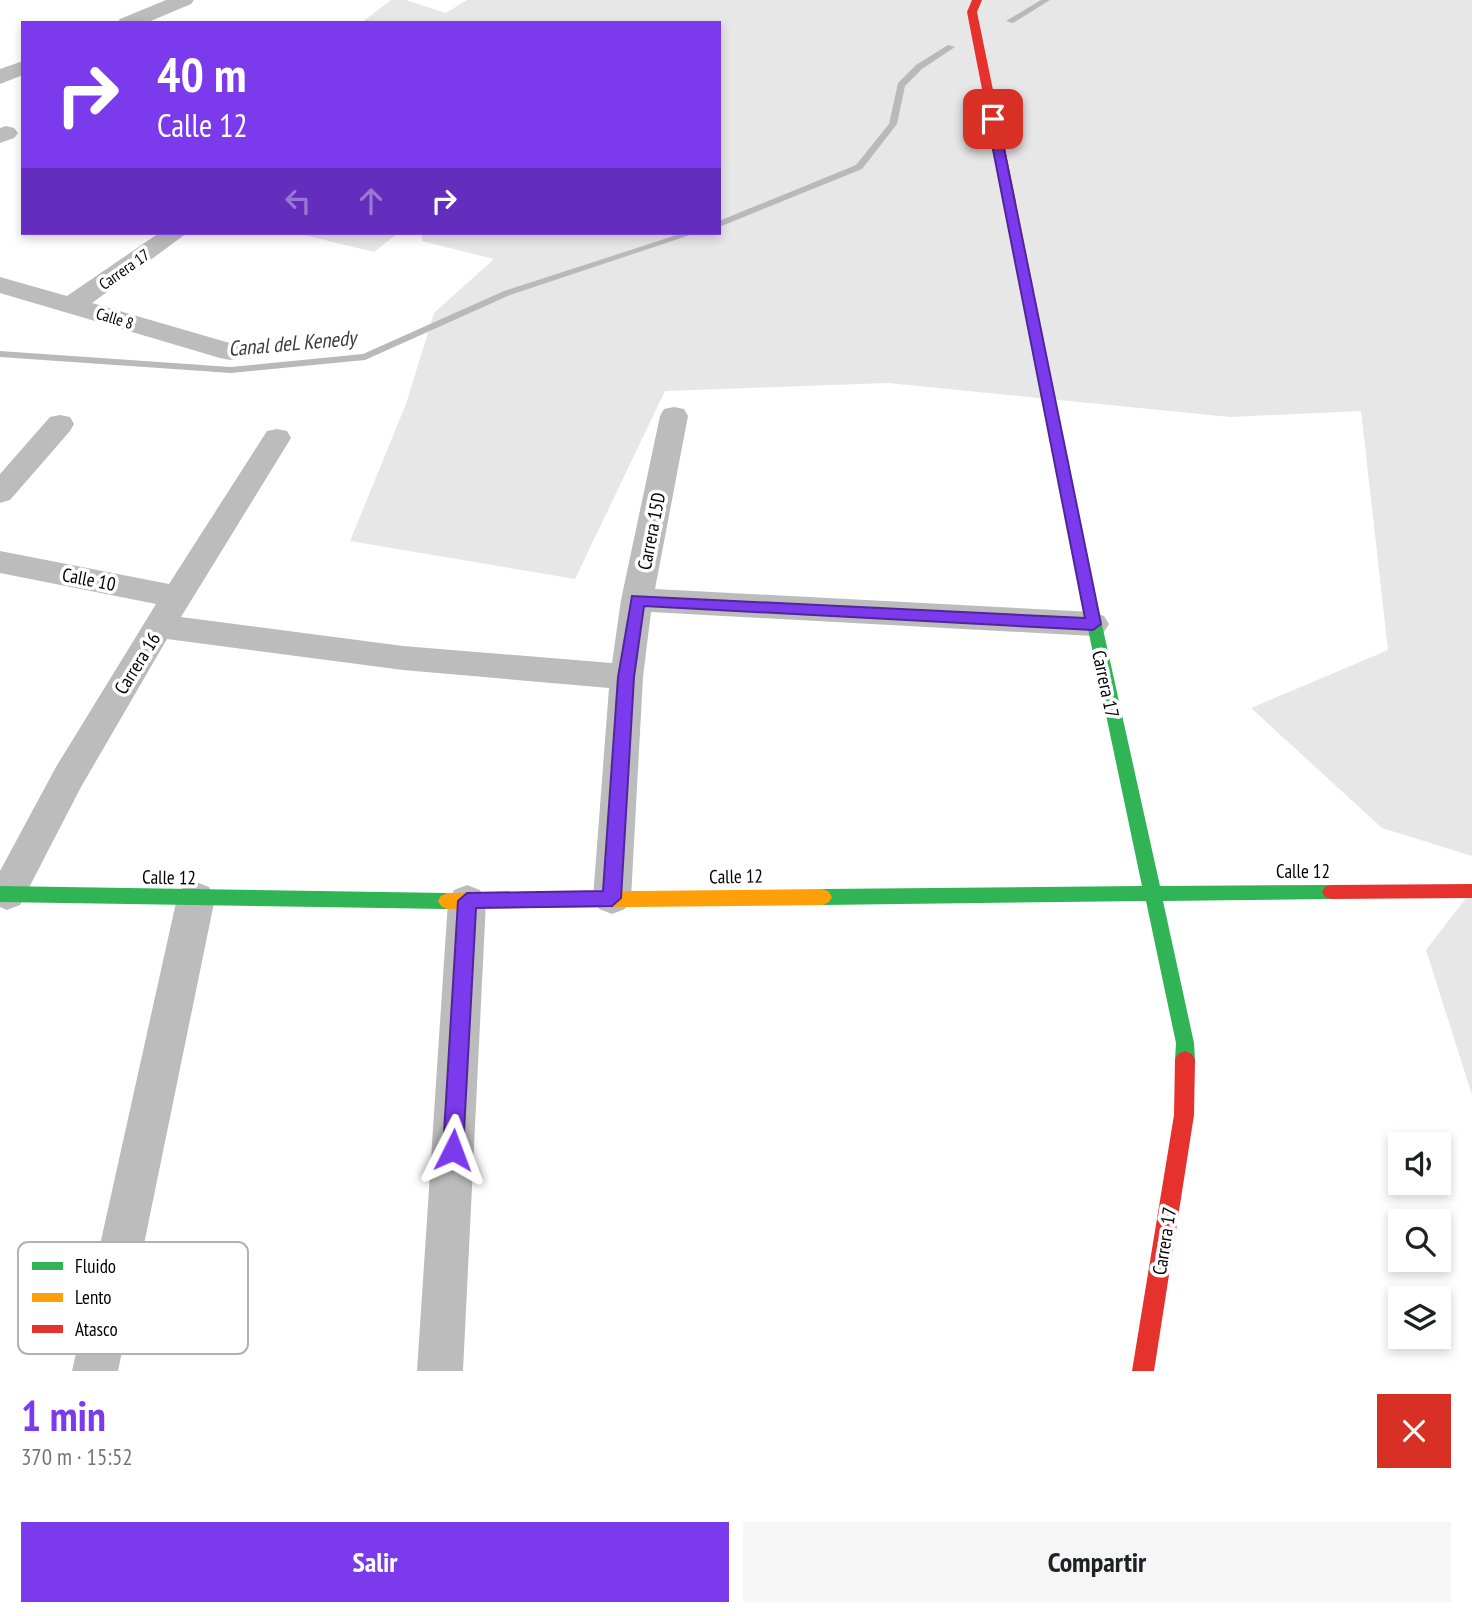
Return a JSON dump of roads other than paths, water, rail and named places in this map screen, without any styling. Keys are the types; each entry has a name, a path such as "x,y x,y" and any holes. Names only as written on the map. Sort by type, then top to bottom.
{"street":[{"path":"132,21 184,0"},
{"name":"Carrera 17","path":"977,0 971,12 1093,624 1149,893 1185,1043 1184,1115 1143,1371"},
{"path":"0,76 21,68"},
{"name":"Carrera 17","path":"72,305 172,235"},
{"name":"Calle 8","path":"0,285 230,352"},
{"name":"Carrera 15D","path":"612,898 626,677 637,600 674,416"},
{"path":"0,494 60,424"},
{"name":"Carrera 16","path":"4,894 44,819 140,654 277,438"},
{"name":"Calle 10","path":"0,562 178,597"},
{"path":"637,600 1093,624"},
{"path":"160,626 403,658 626,677"},
{"name":"Calle 12","path":"4,894 467,901 1472,891"},
{"path":"123,1242 196,898"},
{"path":"440,1371 467,901"}],"waterway":[{"name":"Canal deL Kenedy","path":"1010,21 1046,0"},
{"name":"Canal deL Kenedy","path":"721,223 859,167 893,124 901,85 919,67 951,47"},
{"name":"Canal deL Kenedy","path":"0,354 231,370 365,357 507,293 685,235"}]}
